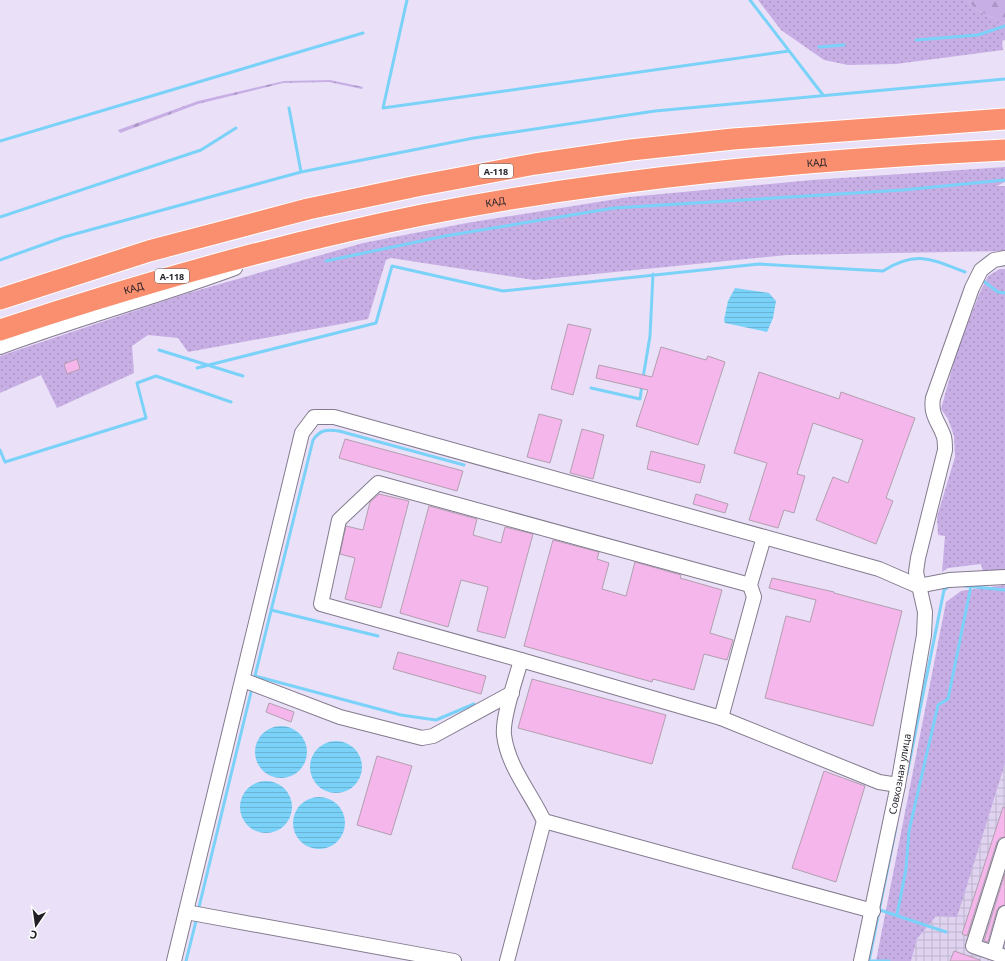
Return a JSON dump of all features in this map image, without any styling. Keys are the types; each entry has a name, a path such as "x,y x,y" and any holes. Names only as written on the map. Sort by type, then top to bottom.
{"highway":[{"name":"А-118","path":"0,299 149,251 278,216 417,186 535,164 631,150 733,140 1005,119"},
{"name":"КАД","path":"0,330 157,280 317,238 424,215 547,193 748,168 1005,150"}],"street":[{"path":"0,347 95,314 186,286 317,238"},
{"name":"Совхозная улица","path":"861,961 873,911 898,785 924,635 925,612 916,572 918,558 945,450 944,436 934,418 932,407 933,398 972,288 981,270 994,260 1005,258"},
{"path":"174,961 302,433 314,418 334,417 879,569 918,586 949,580 1005,577"},
{"path":"750,585 378,483 339,520 321,604 721,718 879,782 898,785"},
{"path":"721,718 754,597 750,585 764,537"},
{"path":"507,961 544,821 513,765 504,735 512,693 521,660"},
{"path":"243,680 340,718 422,738 433,736 512,693"},
{"path":"544,821 873,911"},
{"path":"1005,845 973,946 993,956 1005,913"},
{"path":"184,919 454,961"}],"shaded area":[{"path":"1005,764 1005,961 911,961 917,939 936,916 994,801"}],"green space":[{"path":"758,0 967,0 977,10 1005,24 1005,40 1002,41 1003,50 896,64 848,65 824,60 781,30"},
{"path":"967,0 1005,0 1005,24 977,10"},
{"path":"330,80 363,87 362,89 329,82 283,83 198,104 120,133 118,130 198,101 284,81"},
{"path":"1005,167 1005,182 997,186 1005,186 1005,251 787,255 534,280 391,258 386,260 368,319 188,352 178,338 148,335 132,346 134,373 57,408 41,375 0,393 0,356 185,294 363,243 467,223 629,197 812,180"},
{"path":"1000,269 1005,269 1005,572 983,572 981,564 948,568 942,572 945,536 938,535 937,517 955,457 954,436 948,419 941,409 957,351 980,292 988,276"},
{"path":"1005,585 1005,764 957,917 936,916 917,939 911,961 876,961 946,602 961,591"}],"water":[{"path":"735,288 769,293 776,301 773,318 767,332 725,323 724,320 728,301"},
{"path":"281,726 291,728 299,734 305,742 307,752 305,762 299,770 291,776 281,778 271,776 263,770 257,762 255,752 257,742 263,734 271,728"},
{"path":"336,741 346,743 354,749 360,757 362,767 360,777 354,785 346,791 336,793 326,791 318,785 312,777 310,767 312,757 318,749 326,743"},
{"path":"266,781 276,783 284,789 290,797 292,807 290,817 284,825 276,831 266,833 256,831 248,825 242,817 240,807 242,797 248,789 256,783"},
{"path":"319,797 329,799 337,805 343,813 345,823 343,833 337,841 329,847 319,849 309,847 301,841 295,833 293,823 295,813 301,805 309,799"}],"building":[{"path":"568,324 591,329 573,395 551,389"},
{"path":"661,347 706,360 708,356 725,362 698,445 636,426 648,390 596,378 599,365 652,377"},
{"path":"77,359 80,369 67,374 64,364"},
{"path":"759,372 839,399 841,392 915,418 886,498 893,501 876,544 816,520 833,477 848,483 863,440 813,423 797,474 805,476 794,513 784,510 778,528 749,520 767,463 734,453"},
{"path":"539,414 562,420 550,463 527,457"},
{"path":"582,429 604,435 593,479 570,473"},
{"path":"345,439 463,471 457,491 339,458"},
{"path":"651,451 705,465 700,483 647,469"},
{"path":"379,494 409,501 381,608 345,599 355,558 340,554 346,526 363,530 370,502"},
{"path":"696,494 728,504 725,513 693,504"},
{"path":"429,506 477,519 473,535 501,543 505,527 533,534 505,638 477,631 488,587 461,580 448,627 400,613"},
{"path":"553,540 599,552 597,559 609,563 602,589 626,596 635,562 681,575 680,578 722,590 710,633 733,640 727,660 704,654 694,690 653,679 652,682 524,646"},
{"path":"772,578 834,592 902,611 873,726 765,698 786,616 810,622 816,600 769,588"},
{"path":"398,652 486,676 481,694 393,669"},
{"path":"532,679 666,715 652,764 518,728"},
{"path":"269,703 294,712 291,722 266,712"},
{"path":"377,756 412,766 391,835 357,825"},
{"path":"824,771 865,786 836,882 792,868"},
{"path":"1003,807 1005,808 1005,837 1000,838 997,842 967,936 962,934"},
{"path":"1005,873 1005,905 999,907 997,910 988,942 984,941"},
{"path":"954,951 980,960 980,961 950,961"}],"waterway":[{"path":"407,0 383,108 789,51"},
{"path":"750,0 823,95"},
{"path":"916,40 978,35 1005,26"},
{"path":"0,141 363,33"},
{"path":"819,47 844,45"},
{"path":"0,260 64,237 301,172 474,138 655,111 1005,79"},
{"path":"289,108 301,172"},
{"path":"0,217 201,150 236,128"},
{"path":"326,261 445,236 614,208 903,190 1005,180"},
{"path":"197,368 376,323 392,266 503,291 759,264 883,271 905,260 924,259 933,260 965,272"},
{"path":"643,378 650,336 653,274"},
{"path":"982,280 998,292 1005,293"},
{"path":"159,350 243,376"},
{"path":"0,450 5,462 146,418 137,383 156,376 231,402"},
{"path":"591,388 640,399 642,385"},
{"path":"464,465 339,431 330,430 318,434 313,440 255,676 401,715 436,720 474,704"},
{"path":"907,774 944,590 949,586"},
{"path":"965,586 1005,590"},
{"path":"897,915 906,869 909,831 938,705 948,699 971,586"},
{"path":"271,610 378,636"},
{"path":"199,907 251,692"},
{"path":"889,961 869,961 896,827"},
{"path":"880,910 946,932"},
{"path":"186,961 196,921"}]}
